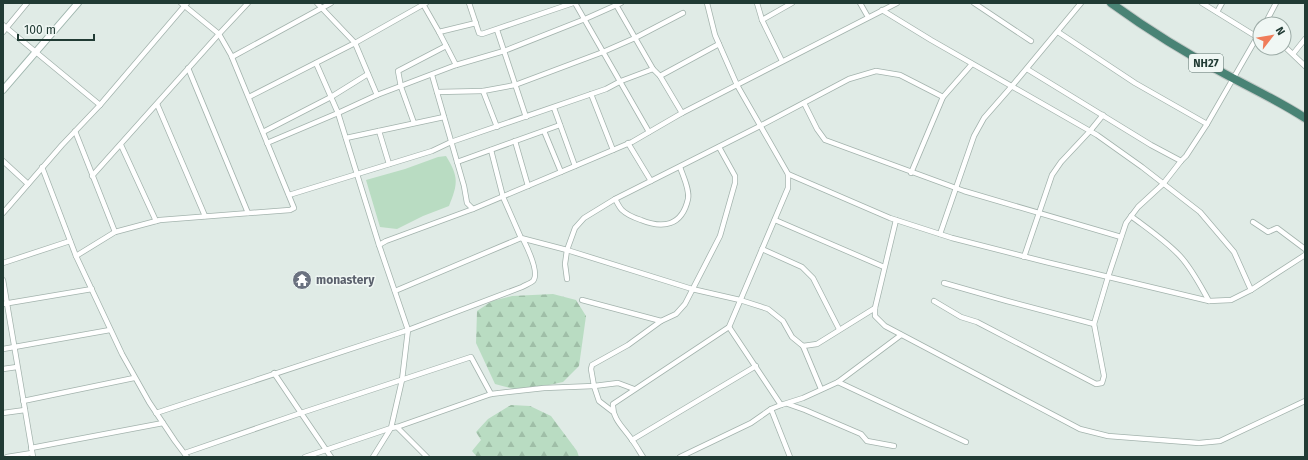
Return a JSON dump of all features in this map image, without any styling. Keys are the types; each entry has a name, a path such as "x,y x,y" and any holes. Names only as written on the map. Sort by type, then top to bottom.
{"highway":[{"name":"NH27","path":"1111,3 1141,24 1233,78 1290,108 1305,118"}],"main road":[{"path":"3,90 78,3"}],"street":[{"path":"27,3 4,28 100,104"},
{"path":"92,176 248,3"},
{"path":"317,3 355,43 378,95"},
{"path":"232,57 331,3"},
{"path":"469,3 479,33 482,34 574,3 586,19 603,52 649,132"},
{"path":"612,412 613,404 729,327 788,188 788,174 737,85 715,35 707,3"},
{"path":"757,3 762,20 782,61"},
{"path":"762,20 792,3"},
{"path":"860,3 868,17"},
{"path":"379,245 386,241 503,197 628,143 682,113 897,3"},
{"path":"974,3 1031,40"},
{"path":"940,234 974,136 984,118 1027,69 1081,3"},
{"path":"1202,3 1252,34"},
{"path":"1217,12 1222,3"},
{"path":"1269,16 1276,3"},
{"path":"3,213 42,167 100,104 184,4 219,34 232,57 294,208 293,210 156,221 115,232 76,256"},
{"path":"249,97 355,43 425,4 456,65"},
{"path":"267,143 378,95 456,65 504,51 586,19 617,4 653,69 660,76 682,113"},
{"path":"882,10 972,64 1090,131 1142,167 1200,212 1234,252 1251,290"},
{"path":"437,92 483,91 515,86 603,52 635,38 683,13"},
{"path":"439,32 476,22"},
{"path":"497,30 526,117"},
{"path":"1058,32 1135,83 1207,124"},
{"path":"1305,39 1293,54 1305,66"},
{"path":"660,76 720,44"},
{"path":"414,123 400,87 397,72 446,46"},
{"path":"934,301 961,317 977,322 1096,384 1102,383 1104,376 1094,324 1126,223 1138,207 1163,184 1186,156 1207,124 1252,46"},
{"path":"316,63 338,113 379,245 408,330 402,380 391,428 373,457"},
{"path":"912,173 943,97 972,64"},
{"path":"188,68 248,213"},
{"path":"289,195 432,151 451,142 606,89 621,81 653,69"},
{"path":"1027,69 1151,145 1181,161"},
{"path":"567,279 565,264 567,250 576,228 584,218 615,199 760,126 849,79 876,70 900,75 943,97"},
{"path":"263,132 331,97 368,74"},
{"path":"432,75 457,162 467,204 473,209"},
{"path":"483,91 497,127"},
{"path":"591,94 613,150"},
{"path":"804,103 817,129 825,140 956,188 1121,237"},
{"path":"157,104 205,216"},
{"path":"554,108 575,166"},
{"path":"1024,257 1052,175 1061,162 1103,115"},
{"path":"346,138 444,117"},
{"path":"457,162 560,125"},
{"path":"75,131 115,232"},
{"path":"379,131 389,164"},
{"path":"544,131 561,172"},
{"path":"515,141 528,186"},
{"path":"628,143 651,181"},
{"path":"120,145 156,221"},
{"path":"643,457 632,440 620,426 612,412 599,402 591,369 592,365 628,345 661,321 676,314 685,304 720,236 735,183 735,176 719,147"},
{"path":"156,413 408,330 522,287 533,281 536,272 503,197 491,150"},
{"path":"3,161 28,184"},
{"path":"615,199 622,210 650,224 667,225 675,222 682,213 688,198 680,166"},
{"path":"42,167 76,256 110,330 134,378 156,413 186,455 301,413 471,357 491,394"},
{"path":"788,174 896,220 940,234 1024,257 1208,301 1230,300 1251,290 1305,255"},
{"path":"1131,216 1179,256 1192,272 1208,301"},
{"path":"775,220 884,266"},
{"path":"896,220 884,266 875,308 875,316 885,326 901,335 1080,429 1108,436 1199,443 1220,441 1305,401"},
{"path":"1253,222 1268,232 1277,228 1305,249"},
{"path":"395,291 522,238 567,250 692,289 740,300 768,309 783,321 792,338 803,346 821,389"},
{"path":"3,263 70,241"},
{"path":"762,249 802,267 813,278 839,329"},
{"path":"3,280 5,304 32,453"},
{"path":"944,283 1094,324"},
{"path":"5,304 92,289"},
{"path":"582,300 661,321"},
{"path":"803,346 817,344 875,308"},
{"path":"729,327 781,405"},
{"path":"3,349 110,330"},
{"path":"680,457 750,423 771,408 788,404 838,382 901,335"},
{"path":"632,440 756,366"},
{"path":"3,369 17,367"},
{"path":"274,373 331,457"},
{"path":"23,401 134,378"},
{"path":"838,382 966,442"},
{"path":"305,457 391,428 397,428 491,394 544,388 594,386 618,383 634,389"},
{"path":"788,404 861,434 867,441 894,446"},
{"path":"771,408 790,457"},
{"path":"3,413 25,410"},
{"path":"7,457 32,453 163,423"},
{"path":"397,428 427,457"}],"green space":[{"path":"446,156 455,175 456,181 449,206 423,216 397,229 380,227 366,180 405,169 438,157"},
{"path":"553,294 576,300 586,316 579,366 563,382 521,391 495,384 476,343 477,311 492,301 512,296"},
{"path":"511,405 530,406 551,416 577,451 579,457 477,457 472,451 481,440 476,432 488,419"}],"place":[{"name":"monastery","path":"302,280"}]}
